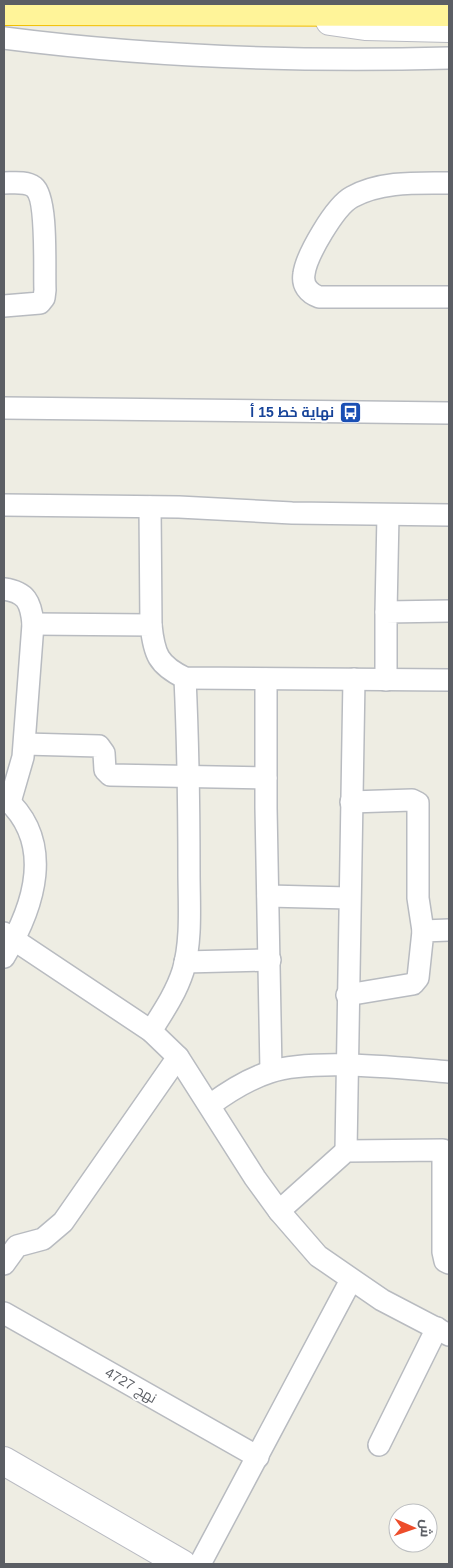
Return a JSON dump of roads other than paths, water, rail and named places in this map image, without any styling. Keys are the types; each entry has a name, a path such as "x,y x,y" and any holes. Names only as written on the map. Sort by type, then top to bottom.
{"highway":[{"path":"4,11 449,12"}],"main road":[{"path":"289,13 365,26 449,28"},
{"path":"4,1461 163,1560"}],"street":[{"path":"4,38 66,45 189,54 449,58"},
{"path":"4,184 26,183 34,187 39,193 45,290 44,298 40,303 4,306"},
{"path":"449,183 386,186 366,191 350,198 327,224 304,273 304,284 308,291 319,298 449,297"},
{"path":"4,408 449,413"},
{"path":"4,505 449,515"},
{"path":"150,507 151,625 156,652 167,669 186,678 449,680"},
{"path":"386,680 388,515"},
{"path":"4,588 16,591 24,597 32,613 33,624 25,744 20,774 7,800 31,834 36,865 31,900 7,943 150,1031 178,1057 210,1104 255,1178 279,1211 318,1256 382,1300 443,1331 379,1445"},
{"path":"386,612 449,611"},
{"path":"33,624 151,625"},
{"path":"150,1031 173,997 185,962 189,925 186,678"},
{"path":"266,679 271,1071"},
{"path":"346,1151 347,995 354,680"},
{"path":"25,744 99,746 104,753 105,770 110,775 266,778"},
{"path":"347,995 408,986 416,982 422,931 418,898 420,810 418,803 412,800 351,802"},
{"path":"268,896 349,898"},
{"path":"422,931 449,930"},
{"path":"185,962 270,960"},
{"path":"4,1264 17,1246 43,1238 63,1222 178,1057"},
{"path":"210,1104 233,1089 271,1071 298,1066 347,1066 449,1072"},
{"path":"279,1211 346,1151 446,1150 444,1252 446,1261 449,1263"},
{"path":"200,1564 351,1280"},
{"name":"نهج 4727","path":"4,1313 258,1457"}],"place":[{"name":"نهاية خط 15 أ","path":"350,412"}]}
